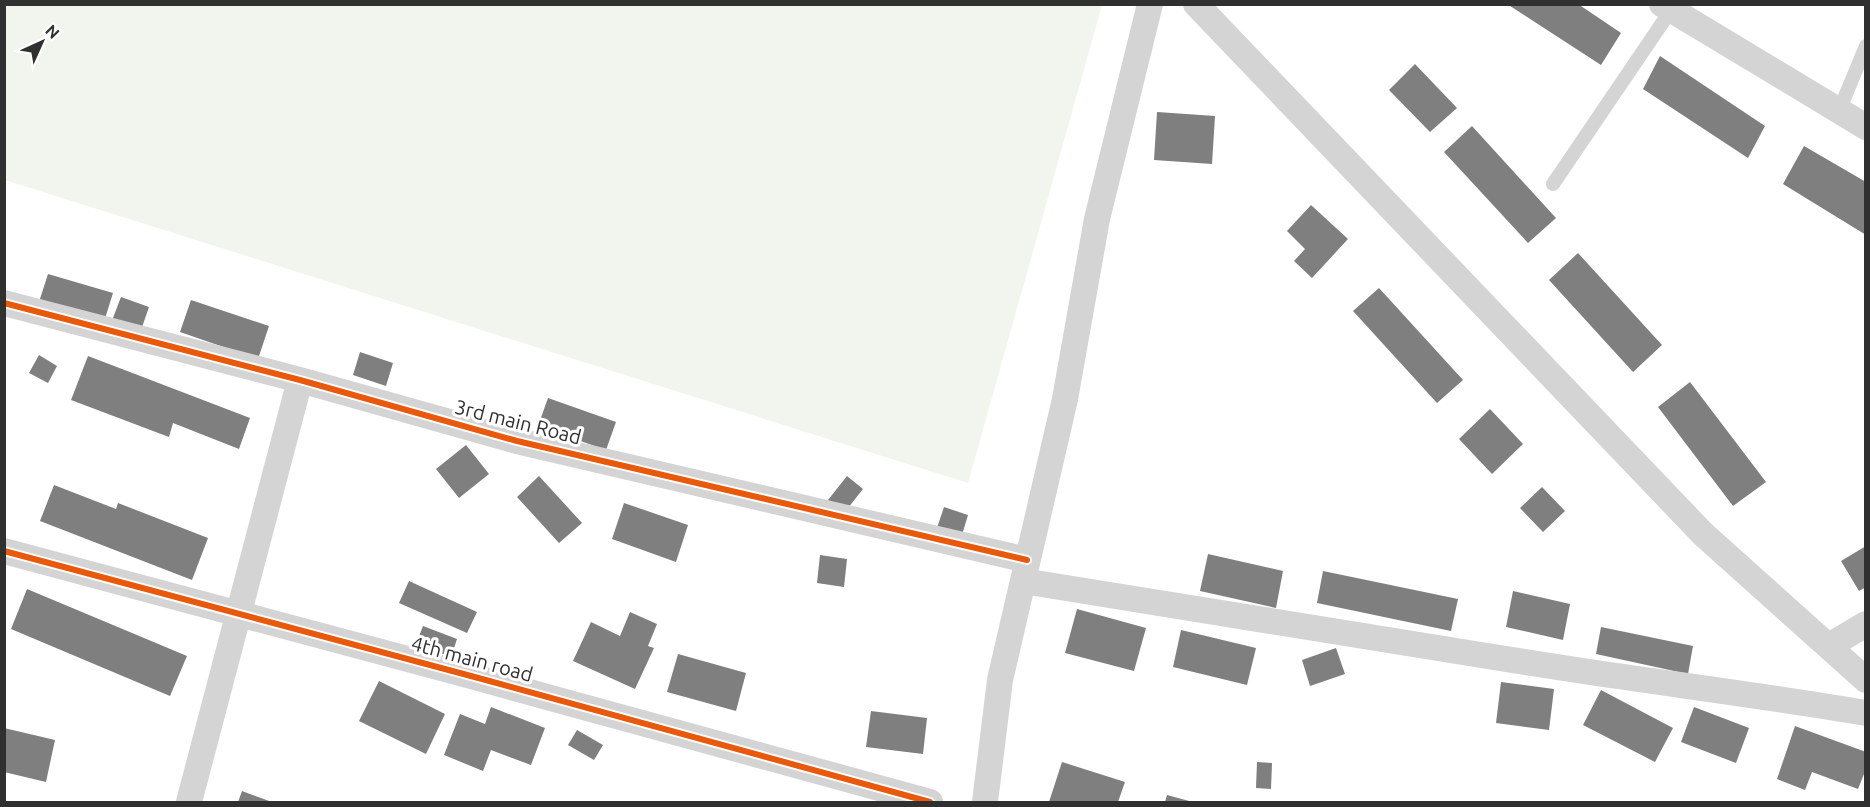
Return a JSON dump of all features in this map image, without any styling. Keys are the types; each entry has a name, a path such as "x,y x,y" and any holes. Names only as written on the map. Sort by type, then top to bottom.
{"street":[{"path":"985,802 1000,680 1065,399 1098,219 1150,4"},
{"path":"1197,4 1703,534 1866,680"},
{"path":"1667,7 1866,127"},
{"name":"3rd main Road","path":"4,303 300,380 517,441 1025,571 1348,634 1866,713"},
{"path":"189,802 300,380"},
{"name":"4th main road","path":"4,550 930,802"},
{"path":"1829,646 1866,624"}],"lane":[{"path":"1554,184 1667,7"},
{"path":"1839,111 1866,46"}],"shaded area":[{"path":"7,4 1102,5 968,483 5,180 4,13"}],"building":[{"path":"1507,4 1578,4 1621,33 1601,65"},
{"path":"1660,56 1765,126 1748,158 1643,89"},
{"path":"1415,64 1457,108 1430,132 1389,90"},
{"path":"1157,112 1215,116 1212,164 1154,160"},
{"path":"1472,126 1556,218 1528,243 1444,152"},
{"path":"1804,146 1866,182 1866,235 1783,184"},
{"path":"1311,205 1348,239 1312,278 1294,261 1305,249 1287,231"},
{"path":"1578,253 1662,345 1633,372 1549,280"},
{"path":"48,274 113,293 103,325 38,305"},
{"path":"1379,288 1463,380 1437,403 1353,311"},
{"path":"121,297 149,307 140,333 111,323"},
{"path":"191,300 269,326 258,359 180,332"},
{"path":"360,352 393,363 386,386 353,375"},
{"path":"39,355 57,366 48,383 29,373"},
{"path":"88,356 250,418 239,449 173,423 169,437 71,400"},
{"path":"1690,382 1766,482 1733,506 1658,407"},
{"path":"548,398 616,422 606,450 538,426"},
{"path":"1490,409 1523,444 1492,474 1459,439"},
{"path":"466,445 489,474 459,498 436,469"},
{"path":"539,476 582,523 559,543 517,497"},
{"path":"847,476 863,489 844,513 828,500"},
{"path":"54,485 116,509 118,503 208,538 192,580 40,521"},
{"path":"1542,487 1565,511 1543,532 1520,508"},
{"path":"624,503 688,525 676,562 612,539"},
{"path":"944,507 968,515 961,538 936,531"},
{"path":"1866,546 1866,587 1859,591 1841,561"},
{"path":"1208,554 1283,571 1276,608 1200,591"},
{"path":"820,555 847,559 844,587 817,583"},
{"path":"1323,571 1458,599 1451,631 1317,603"},
{"path":"409,581 477,612 467,633 399,603"},
{"path":"27,589 187,656 170,696 11,629"},
{"path":"1513,591 1570,604 1563,640 1506,627"},
{"path":"1077,609 1146,628 1134,671 1065,653"},
{"path":"630,612 657,624 648,646 654,648 635,689 573,661 591,622 620,636"},
{"path":"423,626 457,639 451,657 416,644"},
{"path":"1601,627 1693,646 1688,674 1596,654"},
{"path":"1181,630 1256,648 1247,685 1173,667"},
{"path":"1336,648 1345,674 1310,686 1302,660"},
{"path":"678,654 746,673 736,711 667,692"},
{"path":"379,681 445,714 426,754 359,721"},
{"path":"1501,682 1554,689 1549,730 1496,723"},
{"path":"1601,690 1673,728 1655,762 1583,725"},
{"path":"491,707 545,728 531,765 491,750 483,771 444,755 460,714 485,724"},
{"path":"1694,707 1749,728 1736,763 1681,742"},
{"path":"871,711 927,718 923,754 866,747"},
{"path":"1795,726 1866,752 1866,769 1858,789 1812,772 1805,790 1777,779"},
{"path":"4,728 55,740 46,782 4,772"},
{"path":"577,730 603,745 594,760 568,745"},
{"path":"1062,762 1125,782 1118,802 1049,802"},
{"path":"1257,762 1272,763 1271,789 1256,788"},
{"path":"242,791 272,802 238,802"},
{"path":"1167,795 1193,802 1165,802"}],"cycle path":[{"path":"4,303 300,380 517,441 1027,560"},
{"path":"4,551 930,802"}]}
